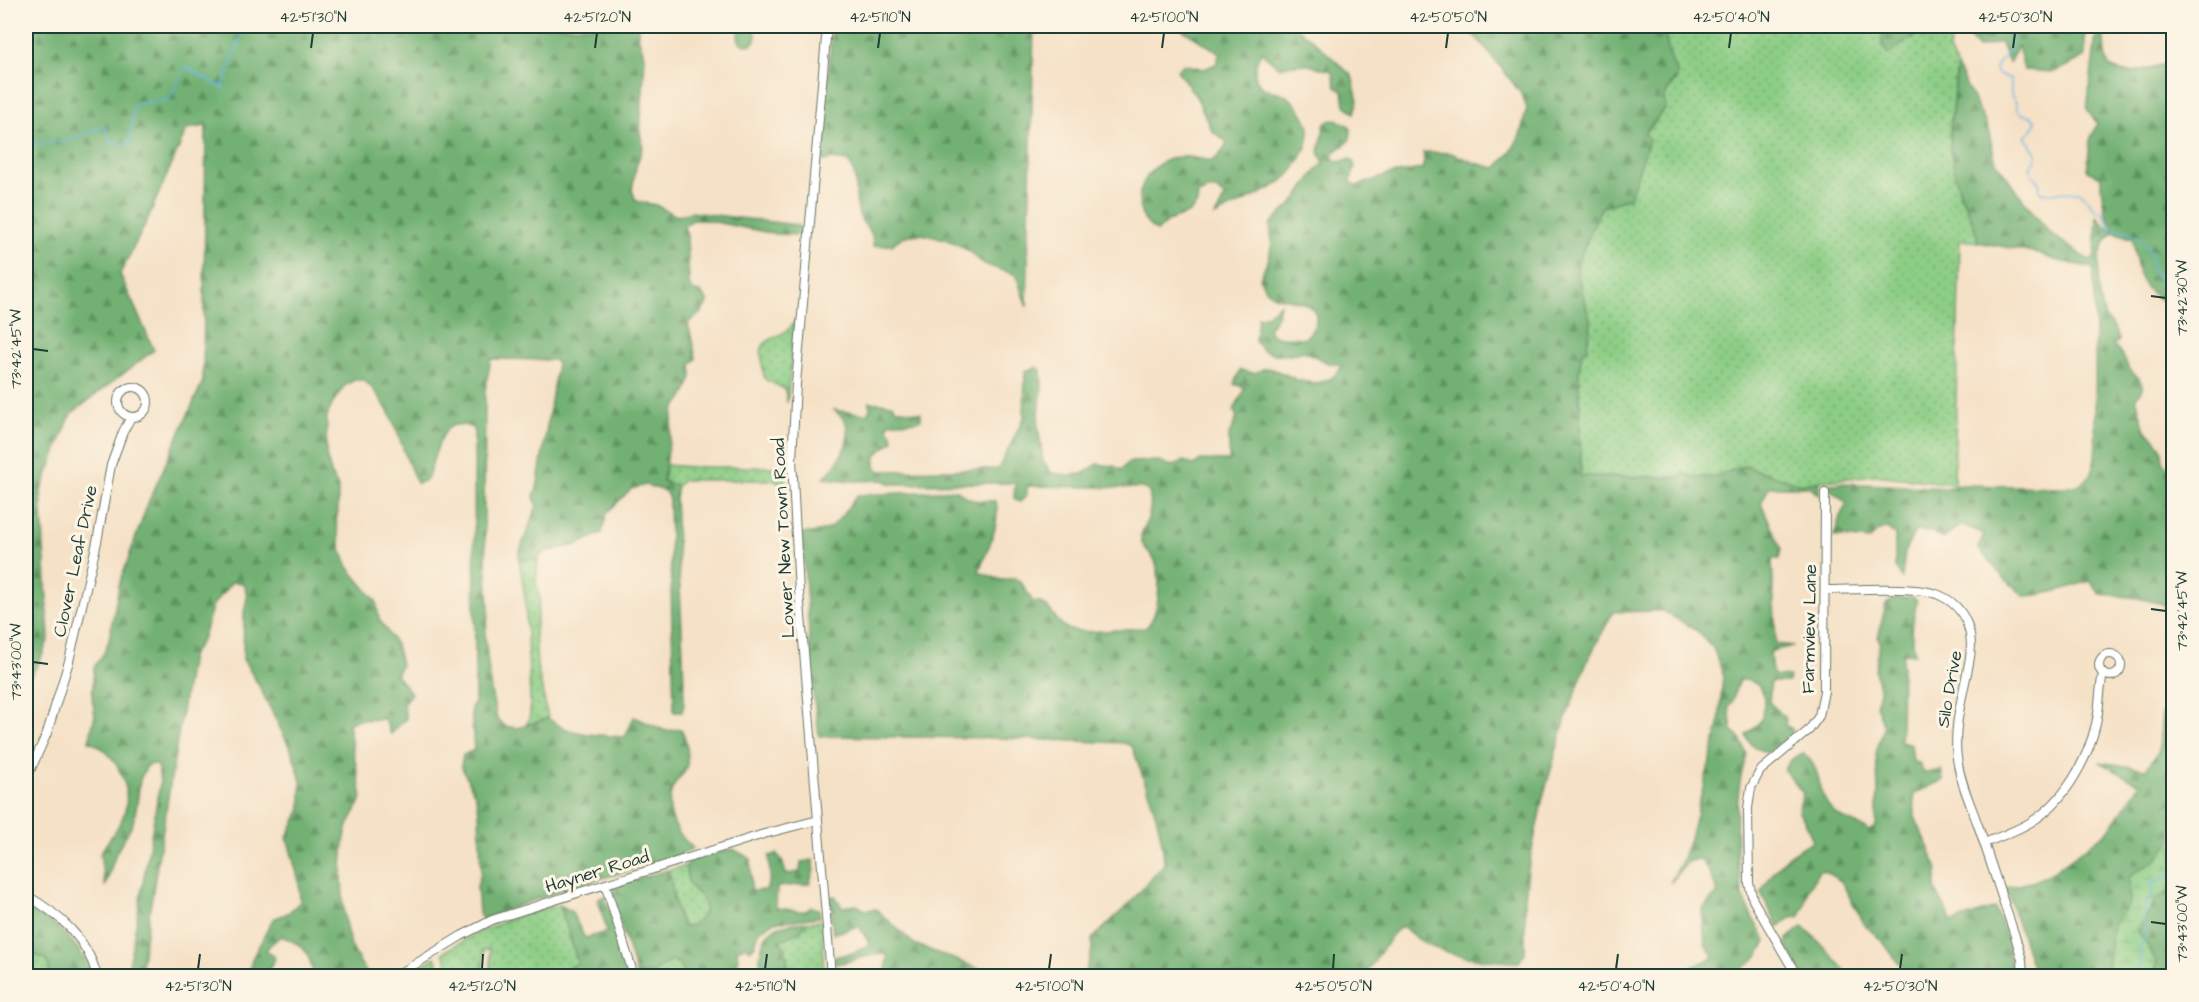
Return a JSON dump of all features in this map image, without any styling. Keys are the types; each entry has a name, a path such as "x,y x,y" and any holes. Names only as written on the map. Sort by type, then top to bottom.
{"street":[{"name":"Lower New Town Road","path":"827,26 796,384 792,459 800,601 831,976"},
{"path":"1303,26 1319,26"},
{"name":"Clover Leaf Drive","path":"26,780 47,733 69,661 97,542 108,476 123,432 131,417"},
{"name":"Farmview Lane","path":"1797,976 1756,908 1750,892 1748,808 1751,788 1760,771 1809,730 1819,716 1824,692 1825,493"},
{"name":"Silo Drive","path":"1826,590 1931,592 1939,594 1954,605 1966,620 1970,628 1972,645 1958,719 1956,747 1960,772 2015,936 2022,960 2023,976"},
{"path":"1984,843 2031,822 2053,805 2065,790 2080,766 2092,739 2103,674"},
{"name":"Hayner Road","path":"396,976 492,920 764,834 818,820"},
{"path":"605,884 634,976"},
{"path":"26,895 50,909 75,933 88,950 97,976"}],"green space":[{"path":"26,26 638,26 638,36 645,58 640,134 643,146 632,190 636,201 656,205 677,216 690,212 797,225 802,230 801,235 775,234 705,220 693,220 684,226 687,236 689,284 692,291 700,292 708,302 701,313 688,323 696,358 691,365 692,377 686,393 674,410 663,481 677,486 675,498 684,679 682,712 674,712 669,499 665,491 646,485 631,489 607,513 602,533 576,545 545,552 538,559 519,560 519,553 537,506 534,496 557,364 554,360 491,359 485,390 484,518 489,611 485,636 491,691 497,719 505,726 516,728 548,718 574,731 625,737 634,717 666,731 681,729 688,756 685,771 672,791 670,809 675,826 693,848 679,856 562,890 482,919 479,913 477,886 481,873 479,811 476,797 461,766 463,755 474,750 471,707 475,703 474,428 454,425 449,428 440,441 427,480 417,483 384,404 364,380 354,380 344,386 327,416 326,455 338,487 336,521 341,549 348,567 376,601 379,619 396,645 401,665 396,675 411,693 403,704 406,718 391,734 384,719 356,720 348,724 362,797 345,837 342,868 343,902 351,945 369,976 313,976 310,960 304,950 281,936 269,946 266,952 275,959 265,976 248,976 252,959 273,919 288,913 300,902 299,881 287,837 301,809 301,781 293,754 243,659 244,612 247,598 245,586 242,583 232,582 213,605 202,640 191,656 140,976 127,976 160,783 158,766 147,765 140,780 133,823 116,853 105,887 100,854 122,819 126,796 125,784 115,763 99,746 89,741 95,715 92,698 94,667 104,653 109,640 119,585 148,503 203,381 206,126 187,129 146,223 120,274 154,350 71,414 41,491 49,638 37,667 26,682"},
{"path":"832,26 1034,26 1027,307 1016,275 989,266 952,242 919,234 909,235 892,245 873,246 870,232 858,210 852,168 848,161 832,159 824,161 822,154"},
{"path":"1176,26 1293,26 1313,40 1352,76 1358,101 1354,113 1345,105 1343,91 1336,87 1332,71 1304,64 1279,67 1261,52 1255,69 1258,82 1264,88 1287,96 1307,121 1309,137 1300,159 1281,182 1215,216 1225,197 1218,190 1208,190 1198,194 1197,204 1189,213 1168,221 1157,231 1148,224 1139,205 1143,184 1149,174 1157,166 1173,158 1190,157 1213,161 1223,151 1227,142 1212,131 1197,98 1177,70 1184,64 1204,69 1216,64 1220,53"},
{"path":"1462,26 1665,26 1668,51 1678,75 1664,97 1666,108 1644,133 1649,140 1630,197 1601,208 1578,261 1577,273 1591,323 1587,348 1582,352 1579,372 1581,476 1679,478 1684,473 1691,477 1712,477 1744,466 1801,484 1819,482 1819,495 1809,487 1769,487 1761,503 1781,548 1779,559 1772,559 1776,644 1794,646 1770,653 1772,672 1776,676 1789,677 1789,682 1771,682 1769,702 1786,719 1785,725 1792,729 1792,734 1768,753 1752,745 1746,735 1760,722 1764,703 1762,691 1748,680 1740,680 1729,707 1732,730 1739,736 1747,755 1742,771 1737,806 1740,879 1747,907 1766,941 1758,956 1737,973 1738,976 1673,976 1714,957 1705,944 1702,910 1718,892 1708,870 1700,859 1689,861 1670,883 1682,861 1690,838 1705,781 1719,725 1723,674 1713,648 1696,630 1663,611 1613,612 1586,664 1565,721 1543,797 1528,869 1525,898 1525,953 1519,962 1496,961 1442,951 1421,941 1402,926 1393,934 1364,976 1084,976 1092,950 1092,939 1130,903 1164,864 1157,819 1132,746 1123,743 996,738 819,736 813,692 802,533 823,531 836,523 858,495 958,490 971,499 996,501 995,529 979,572 1001,580 1015,578 1021,582 1033,602 1048,608 1068,629 1094,631 1145,628 1154,615 1159,583 1156,564 1141,540 1149,512 1149,492 1143,488 1027,486 1027,495 1020,502 1014,498 1015,483 892,484 883,480 853,481 823,478 843,452 848,436 845,421 834,410 866,414 870,409 869,402 892,404 896,409 921,413 921,419 917,421 888,424 893,440 878,453 875,461 875,467 881,471 998,469 1024,418 1025,371 1037,367 1041,370 1042,386 1038,424 1043,461 1052,473 1082,474 1098,464 1114,466 1121,470 1129,462 1157,461 1172,466 1184,461 1193,465 1201,460 1229,461 1229,435 1237,418 1234,410 1245,388 1234,384 1240,370 1254,373 1267,368 1304,382 1317,383 1334,376 1342,365 1328,363 1304,351 1290,355 1274,354 1262,350 1255,341 1258,317 1265,316 1280,304 1277,316 1268,329 1272,335 1305,338 1316,322 1316,314 1309,306 1302,302 1274,296 1264,287 1260,278 1269,258 1272,242 1270,225 1296,200 1324,163 1319,152 1325,122 1339,121 1351,129 1347,143 1332,155 1334,160 1340,162 1353,160 1355,168 1350,182 1357,186 1391,174 1422,169 1423,152 1451,153 1475,163 1496,168 1511,152 1520,135 1527,108 1520,92 1506,74 1477,38"},
{"path":"1665,26 1890,26 1882,39 1888,54 1909,39 1913,39 1919,26 1949,26 1944,30 1944,36 1950,42 1949,50 1957,67 1950,124 1950,149 1960,194 1974,222 1978,242 1960,240 1954,484 1875,475 1801,484 1744,466 1712,477 1581,476 1579,372 1582,352 1591,323 1577,273 1578,261 1601,208 1630,197 1644,133 1656,122 1664,97 1678,76 1669,51"},
{"path":"1890,26 1919,26 1913,39 1909,39 1888,55 1882,36"},
{"path":"1966,26 2085,26 2085,57 2054,72 2024,70 2018,46 2009,63 2000,42 1978,48 1964,31"},
{"path":"2101,26 2105,56 2112,68 2133,72 2173,62 2173,312 2144,285 2139,273 2133,239 2115,232 2108,238 2103,248 2098,271 2102,308 2119,341 2113,345 2123,356 2129,370 2139,378 2143,387 2136,398 2145,430 2154,437 2162,450 2163,463 2173,471 2173,614 2163,604 2139,598 2100,594 2090,581 2049,593 2024,596 2003,577 1978,548 1984,534 1962,526 1954,529 1944,539 1932,532 1915,531 1905,551 1902,578 1895,567 1895,535 1887,528 1877,532 1869,540 1834,536 1840,516 1847,504 1825,485 1841,483 1947,488 1959,485 2064,487 2080,484 2089,477 2095,460 2096,446 2093,268 2054,260 2038,253 1978,242 1953,167 1951,124 1957,67 1987,126 1996,162 2050,233 2089,260 2095,257 2097,216 2104,225 2114,230 2104,204 2101,177 2087,171 2090,140 2097,123 2087,109 2096,36"},
{"path":"747,27 753,30 756,36 753,42 747,45 741,42 738,36 741,30"},
{"path":"795,319 787,403 785,389 764,377 761,351 765,344 784,333"},
{"path":"785,456 785,492 781,484 773,480 684,480 677,486 663,481 665,465 772,467 780,465"},
{"path":"538,559 536,583 540,599 535,631 537,665 548,718 525,726 530,716 530,697 525,596 519,560"},
{"path":"1913,597 1917,601 1911,630 1915,654 1903,653 1900,742 1911,744 1913,762 1919,763 1924,773 1942,770 1943,780 1914,794 1915,817 1938,869 1935,888 1952,922 1995,908 2005,932 2013,976 1914,976 1896,960 1884,943 1865,925 1841,881 1824,871 1819,871 1808,889 1799,917 1790,918 1778,927 1761,893 1770,877 1789,856 1813,842 1805,821 1798,811 1803,793 1784,770 1792,759 1803,753 1810,760 1817,774 1823,796 1832,810 1869,831 1876,827 1878,788 1876,753 1884,727 1876,705 1880,692 1875,671 1880,642 1878,638 1886,604 1895,599"},
{"path":"2173,706 2173,838 2158,859 2129,877 2130,903 2113,924 2106,976 2075,976 2073,968 2040,973 2032,967 2006,888 2035,881 2053,872 2109,830 2140,784 2099,762 2146,769 2159,751 2162,713"},
{"path":"2173,838 2173,889 2156,899 2138,931 2157,962 2153,976 2106,976 2113,924 2130,903 2129,877 2158,859"},
{"path":"733,849 751,859 751,891 766,890 770,878 769,856 777,854 782,860 786,874 800,872 801,862 813,860 814,870 809,884 777,887 776,908 806,911 811,907 819,909 820,917 774,922 759,931 755,945 750,950 745,946 737,950 738,959 730,976 685,976 678,962 672,960 651,974 636,974 609,887 668,870 676,910 684,927 689,926 701,918 704,905 702,898 690,885 686,866 690,860"},
{"path":"686,866 690,885 703,900 704,910 697,922 684,927 676,906 668,870"},
{"path":"2173,889 2173,976 2153,976 2157,962 2138,931 2156,899"},
{"path":"605,896 628,975 554,976 578,963 560,905 571,911 585,938 607,932 598,899"},
{"path":"835,896 842,907 857,905 865,910 876,909 914,944 977,968 1008,976 886,976 887,954 872,955 836,964 834,957 853,953 870,945 859,926 833,934 829,897"},
{"path":"560,905 578,963 554,976 491,976 490,949 484,950 483,976 453,976 443,953 499,923"},
{"path":"26,906 46,919 74,944 82,954 92,976 49,976 49,967 45,959 26,951"},
{"path":"822,921 824,974 793,969 787,965 787,954 779,940 800,931 807,922"},
{"path":"807,922 800,931 779,941 786,948 787,965 793,969 821,972 825,976 763,976 760,957 769,933 782,926"},
{"path":"1802,927 1811,933 1850,976 1804,976 1786,945 1787,939"},
{"path":"26,951 45,959 49,967 49,976 26,976"},
{"path":"435,957 442,976 415,976 412,971"},
{"path":"672,960 678,962 685,976 637,976 636,974 651,974"}],"waterway":[{"path":"26,144 63,142 105,126 111,143 129,144 135,103 168,101 186,67 222,88 242,34 256,26"},
{"path":"2006,26 2011,42 1995,68 1996,73 2011,79 2011,95 2017,110 2024,115 2031,116 2036,122 2025,137 2037,154 2030,166 2032,175 2039,182 2040,193 2081,192 2096,210 2103,212 2110,228 2130,233 2143,241 2151,254 2153,274 2174,293"},
{"path":"2141,976 2140,953 2144,939 2144,916 2146,906 2152,896 2151,884 2159,882 2164,877 2171,877 2174,870"}]}
